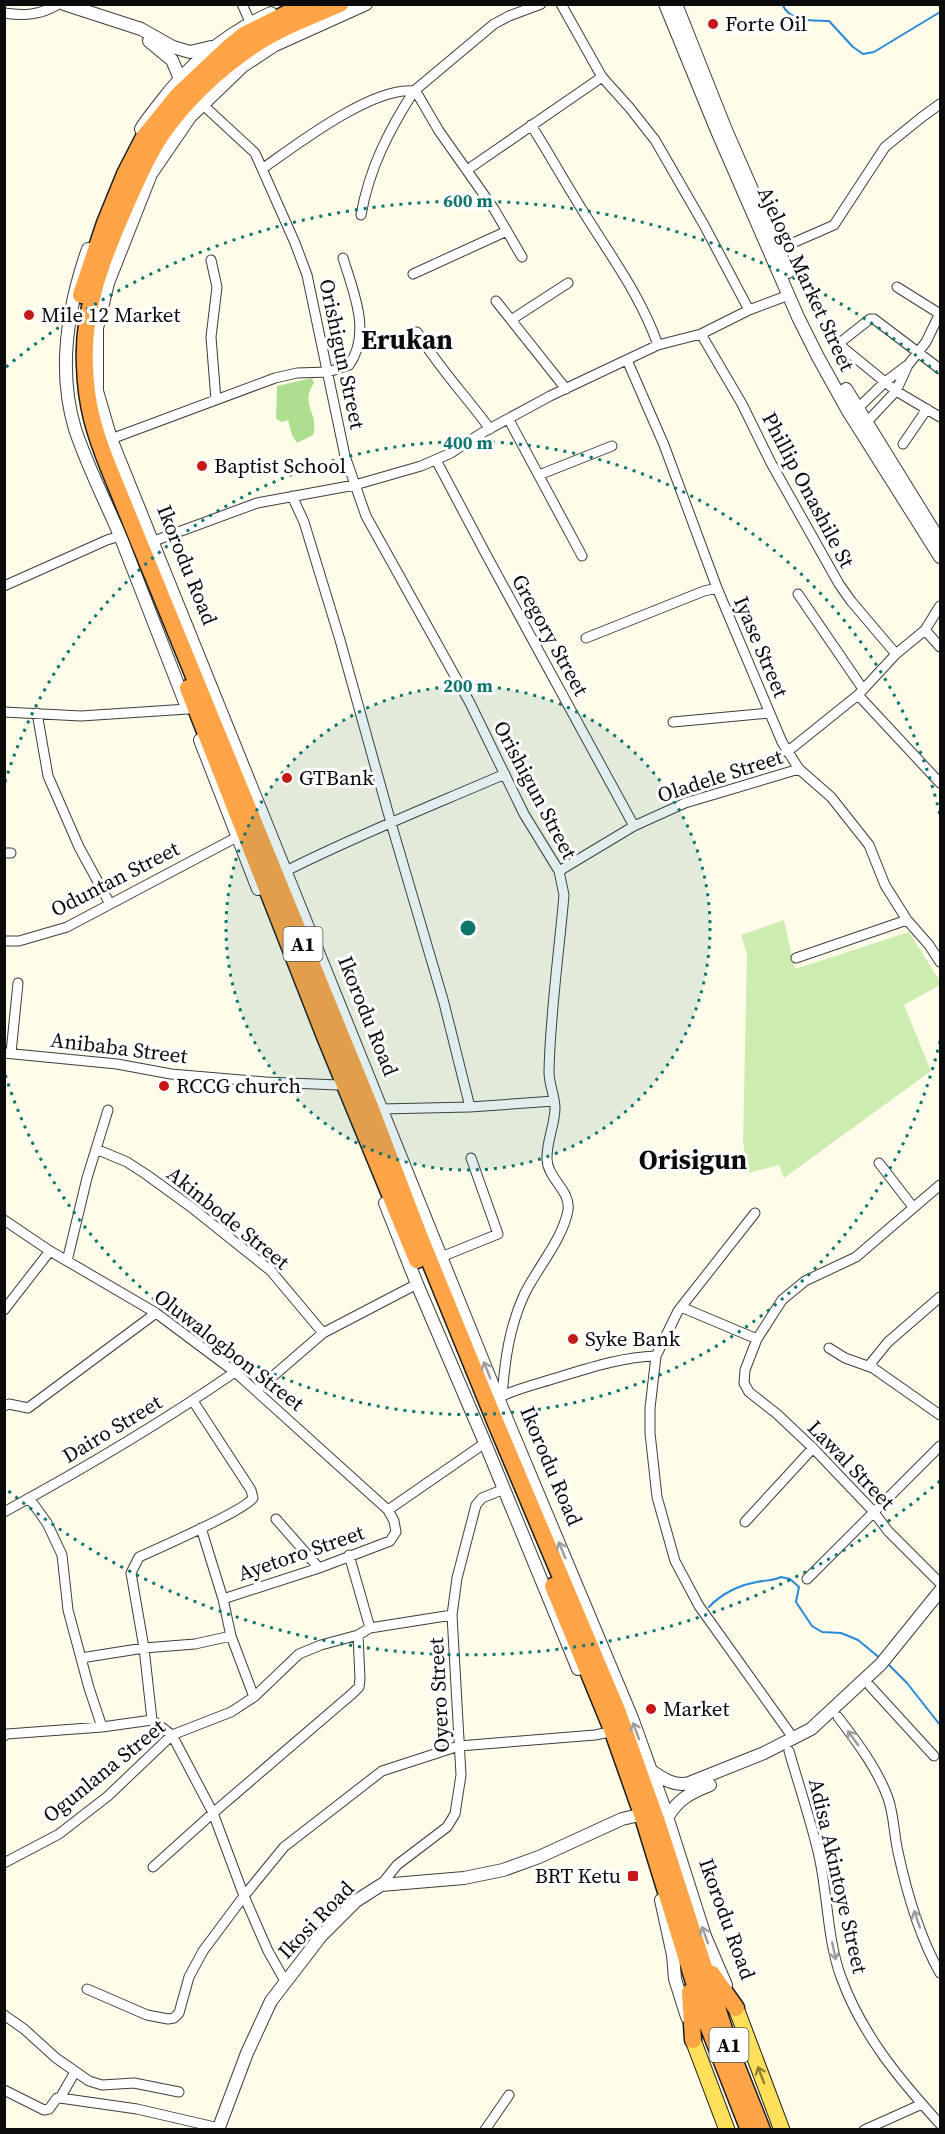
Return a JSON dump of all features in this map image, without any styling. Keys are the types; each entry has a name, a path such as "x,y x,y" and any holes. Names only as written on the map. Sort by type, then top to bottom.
{"highway":[{"name":"Ikorodu Road","path":"306,4 244,35 228,48 178,95 144,137 125,174 87,272 76,321 73,369 79,417 89,447 157,610 237,829 613,1732 695,1963 762,2130"},
{"name":"Ikorodu Road","path":"340,4 279,31 251,47 194,96 163,134 146,161 116,228 89,306 84,364 90,415 119,493 371,1109 446,1300 663,1815 705,2018 749,2130"},
{"path":"695,1963 736,2008"},
{"path":"693,2040 695,1963"}],"main road":[{"name":"Ikorodu Road","path":"736,2008 782,2130"},
{"name":"Ikorodu Road","path":"693,2040 727,2130"}],"street":[{"path":"64,4 141,28 173,47 190,52 213,47"},
{"path":"242,4 250,22"},
{"name":"Ikorodu Road","path":"209,754 188,709 120,536 85,457 70,410 66,351 70,314 79,275 94,230 118,173 144,125 180,79 213,47 250,22 289,4"},
{"name":"Ikorodu Road","path":"366,4 275,45 243,66 202,104 168,146 151,174 108,283 97,328 98,391 111,439 441,1257 632,1718 705,1936 736,2008"},
{"path":"361,215 364,197 377,156 414,91 494,24 541,4"},
{"path":"561,4 602,77 655,140 749,310"},
{"name":"Ajelogo Market Street","path":"664,4 717,131 818,357 848,411 940,556"},
{"name":"Ajelogo Market Street","path":"676,4 726,130 779,249 806,317 857,409 940,541"},
{"path":"4,13 34,15 46,12 56,5 76,15 138,34 158,47 172,60 180,79"},
{"path":"466,170 602,77"},
{"path":"262,169 305,139 361,107 390,93 401,90 414,91 494,209 522,257"},
{"name":"Orishigun Street","path":"202,104 255,153 303,263 345,456 366,516 470,703 524,814 559,872 564,895 549,1075 555,1108 547,1151 547,1164 567,1198 566,1218 560,1234 537,1269 513,1321 507,1344 500,1397"},
{"path":"779,249 834,225 885,147 940,104"},
{"path":"531,125 630,284 648,316 658,345"},
{"path":"413,274 507,231"},
{"path":"111,439 285,375 328,372 349,365 355,352 360,326 356,302 343,258"},
{"path":"211,260 217,287 211,337 216,400"},
{"path":"511,320 568,283"},
{"path":"866,423 896,391 908,365 926,342 940,313 897,287"},
{"path":"154,541 257,503 355,485 422,466 451,453 566,388 658,345 701,334 749,310 789,295"},
{"path":"496,302 566,388"},
{"path":"940,369 874,319 870,319 842,341 841,346 896,391 940,417"},
{"path":"417,332 439,365 490,429"},
{"name":"Phillip Onashile St","path":"701,334 742,404 771,463 839,584 896,654"},
{"name":"Iyase Street","path":"627,360 664,445 717,588 787,752 799,769 831,798 869,845 885,885 907,920 929,945 940,962"},
{"path":"857,409 885,382 908,365"},
{"path":"903,444 927,409"},
{"path":"509,420 582,556"},
{"path":"539,475 612,446"},
{"name":"Gregory Street","path":"436,459 634,826"},
{"path":"292,496 304,522 349,671 444,1003 470,1107"},
{"path":"4,586 120,536"},
{"path":"586,638 717,588"},
{"path":"798,594 860,692 940,783"},
{"path":"787,752 860,692 896,654 925,630 940,606"},
{"path":"925,630 940,647"},
{"path":"4,712 81,716 188,709"},
{"path":"37,713 48,776 79,847 110,904"},
{"path":"673,722 769,713"},
{"name":"Oladele Street","path":"559,872 634,826 685,803 799,769"},
{"path":"286,871 349,839 505,774"},
{"name":"Ikorodu Road","path":"237,829 417,1284 624,1781 664,1911 673,1955 675,1979 693,2040"},
{"name":"Oduntan Street","path":"4,941 19,941 67,927 237,829"},
{"path":"796,958 907,920"},
{"path":"6,1054 18,983"},
{"name":"Anibaba Street","path":"6,1054 117,1064 171,1074 338,1085"},
{"path":"381,1109 470,1107 554,1101"},
{"path":"66,1261 87,1178 108,1110"},
{"name":"Akinbode Street","path":"96,1149 126,1162 147,1175 271,1271 323,1333"},
{"path":"441,1257 498,1234 471,1158"},
{"path":"879,1163 913,1207"},
{"path":"681,1307 757,1339 782,1300 795,1288 856,1257 940,1185"},
{"name":"Adisa Akintoye Street","path":"754,1213 681,1307 656,1356 650,1408 657,1497 675,1561 699,1606 791,1745 819,1856 834,1954 851,2002 878,2049 897,2075 940,2124"},
{"name":"Oluwalogbon Street","path":"4,1220 66,1261 156,1313 235,1372 388,1510"},
{"path":"4,1310 50,1251"},
{"path":"257,1390 323,1333 417,1284"},
{"path":"873,1368 871,1363 873,1358 888,1342 940,1297"},
{"path":"4,1406 9,1404 28,1408 156,1313"},
{"name":"Lawal Street","path":"757,1339 745,1370 744,1383 749,1392 777,1414 813,1448 873,1511 888,1531 940,1583"},
{"path":"829,1348 846,1358 873,1368 940,1415"},
{"path":"500,1397 610,1362 656,1356"},
{"name":"Dairo Street","path":"4,1512 193,1401 235,1372"},
{"path":"152,1720 144,1648 131,1573 134,1563 139,1557 201,1528 254,1498 193,1401"},
{"path":"388,1510 485,1443"},
{"path":"807,1579 940,1446"},
{"path":"745,1522 813,1448"},
{"name":"Oyero Street","path":"381,1885 397,1865 447,1827 455,1814 461,1775 452,1615 457,1578 476,1505 482,1498 504,1489"},
{"path":"29,1498 47,1523 62,1555 68,1610 102,1727"},
{"name":"Ayetoro Street","path":"224,1599 319,1568 390,1540 396,1532 394,1521 388,1510"},
{"path":"276,1519 319,1568"},
{"path":"201,1528 224,1599 231,1636 254,1697"},
{"path":"349,1555 370,1628"},
{"path":"651,1770 673,1783 683,1785 815,1735 838,1717 870,1686 939,1599"},
{"name":"Ogunlana Street","path":"4,1863 68,1827 108,1796 172,1735 231,1712 254,1697 299,1654 321,1645 358,1635 370,1628 452,1615"},
{"path":"153,1867 359,1687 358,1635"},
{"path":"81,1658 144,1648 195,1644 231,1636"},
{"path":"663,1815 684,1796 791,1745 884,1666"},
{"path":"870,1686 934,1756"},
{"path":"838,1717 867,1757 889,1802 897,1850 908,1893 926,1944 940,1973"},
{"path":"5,1732 102,1727 152,1720 172,1735 213,1813 244,1896 268,1951 285,1982"},
{"path":"87,1989 147,2015 174,2018 178,2013 189,1977 202,1951 284,1847 382,1771 459,1746 596,1735 605,1732"},
{"name":"Ikosi Road","path":"219,2129 247,2053 271,2001 321,1936 356,1901 381,1885 464,1878 503,1870 539,1857 622,1819 635,1816"},
{"path":"4,2015 75,2072 96,2084 134,2083 179,2092"},
{"path":"4,2090 44,2110 49,2109 60,2097 75,2072"},
{"path":"485,2130 509,2095"},
{"path":"60,2097 137,2109 219,2129"},
{"path":"864,2130 922,2104"}],"green space":[{"path":"312,378 314,383 308,397 314,421 313,435 297,443 288,420 282,422 276,419 277,386"},
{"path":"784,920 795,969 909,932 940,981 940,985 904,1005 931,1071 784,1178 779,1165 748,1173 743,1142 747,954 741,935"}],"waterway":[{"path":"782,4 791,15 796,17 829,21 853,47 863,54 874,52 940,12"},
{"path":"709,1607 725,1594 744,1585 781,1577 790,1579 799,1587 796,1602 812,1626 822,1632 841,1633 858,1640 881,1659"},
{"path":"888,1664 907,1683 940,1725"}],"place":[{"name":"Forte Oil","path":"713,24"},
{"name":"Mile 12 Market","path":"29,315"},
{"name":"Baptist School","path":"202,466"},
{"name":"GTBank","path":"287,778"},
{"name":"RCCG church","path":"164,1086"},
{"name":"Syke Bank","path":"573,1339"},
{"name":"Market","path":"651,1709"},
{"name":"BRT Ketu","path":"633,1876"}],"district":[{"name":"Erukan","path":"407,340"},
{"name":"Orisigun","path":"693,1160"}]}
